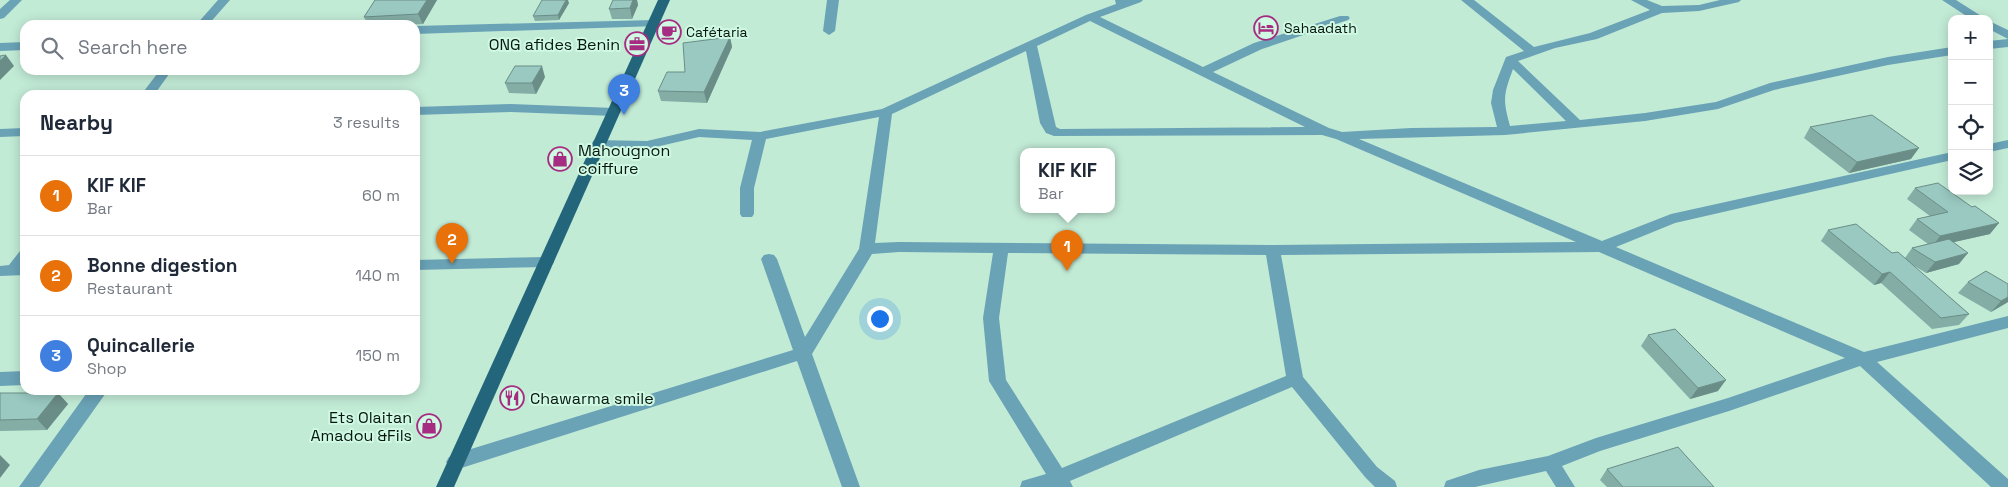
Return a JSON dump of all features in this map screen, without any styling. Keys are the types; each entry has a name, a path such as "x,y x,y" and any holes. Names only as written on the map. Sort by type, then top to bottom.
{"main road":[{"path":"445,487 664,0"}],"street":[{"path":"0,16 16,0"},
{"path":"206,20 224,0"},
{"path":"829,31 833,0"},
{"path":"599,143 647,145 699,133 760,136 886,112 1121,3 1137,0"},
{"path":"1467,0 1532,52"},
{"path":"1636,0 1660,10"},
{"path":"1505,131 1497,103 1499,90 1510,60 1552,45 1593,36 1660,10 1699,8 1735,0"},
{"path":"1948,0 1973,15"},
{"path":"1090,17 1324,131 1341,136 1863,359 2004,487"},
{"path":"1204,72 1258,46 1344,18"},
{"path":"420,30 654,24"},
{"path":"1993,26 2008,35"},
{"path":"1993,45 2008,43"},
{"path":"0,47 20,46"},
{"path":"1031,46 1048,123 1051,130 1059,133 1324,131"},
{"path":"1341,136 1411,132 1505,131 1645,118 1718,105 1770,87 1888,61 1948,52"},
{"path":"1510,60 1578,125"},
{"path":"151,90 162,75"},
{"path":"420,111 511,108 614,112"},
{"path":"456,462 804,353 867,249 886,112"},
{"path":"1,134 20,132"},
{"path":"747,214 747,188 760,136"},
{"path":"1993,147 2008,144"},
{"path":"867,249 899,247 1273,250 1602,247 1671,218 1948,157"},
{"path":"1001,248 991,318 998,381 1061,482"},
{"path":"1273,250 1295,379 1371,472 1388,487"},
{"path":"769,259 851,487"},
{"path":"420,265 546,262"},
{"path":"1453,487 1479,478 1550,463 1596,445 1729,404 1863,359 2008,322"},
{"path":"0,379 20,378"},
{"path":"1029,487 1061,482 1295,379"},
{"path":"28,487 95,395"},
{"path":"1550,463 1566,487"}],"building":[{"path":"375,0 427,0 418,14 364,17"},
{"path":"542,0 566,0 558,15 533,16"},
{"path":"613,0 633,0 630,8 609,9"},
{"path":"730,37 704,92 658,91 667,72 685,72 683,43"},
{"path":"515,66 542,66 532,83 505,83"},
{"path":"1872,115 1919,148 1857,162 1810,127"},
{"path":"1938,183 1948,190 1948,195 1955,195 1999,223 1940,236 1917,219 1948,212 1915,188"},
{"path":"1856,224 1892,253 1898,252 1969,314 1941,318 1890,272 1882,274 1828,230"},
{"path":"1949,239 1968,253 1935,262 1912,248"},
{"path":"1986,271 2008,284 2008,297 2001,301 1968,282"},
{"path":"1675,329 1726,380 1698,388 1648,335"},
{"path":"0,393 56,395 37,419 0,420"},
{"path":"1678,447 1714,487 1623,487 1607,469"}],"place":[{"name":"Sahaadath","path":"1266,28"},
{"name":"Cafétaria","path":"669,32"},
{"name":"ONG afides Benin","path":"637,44"},
{"name":"Quincallerie","path":"624,115"},
{"name":"Mahougnon coiffure","path":"560,159"},
{"name":"Bonne digestion","path":"452,264"},
{"name":"KIF KIF","path":"1067,271"},
{"name":"Chawarma smile","path":"512,398"},
{"name":"Ets Olaitan Amadou &Fils","path":"429,426"}]}
